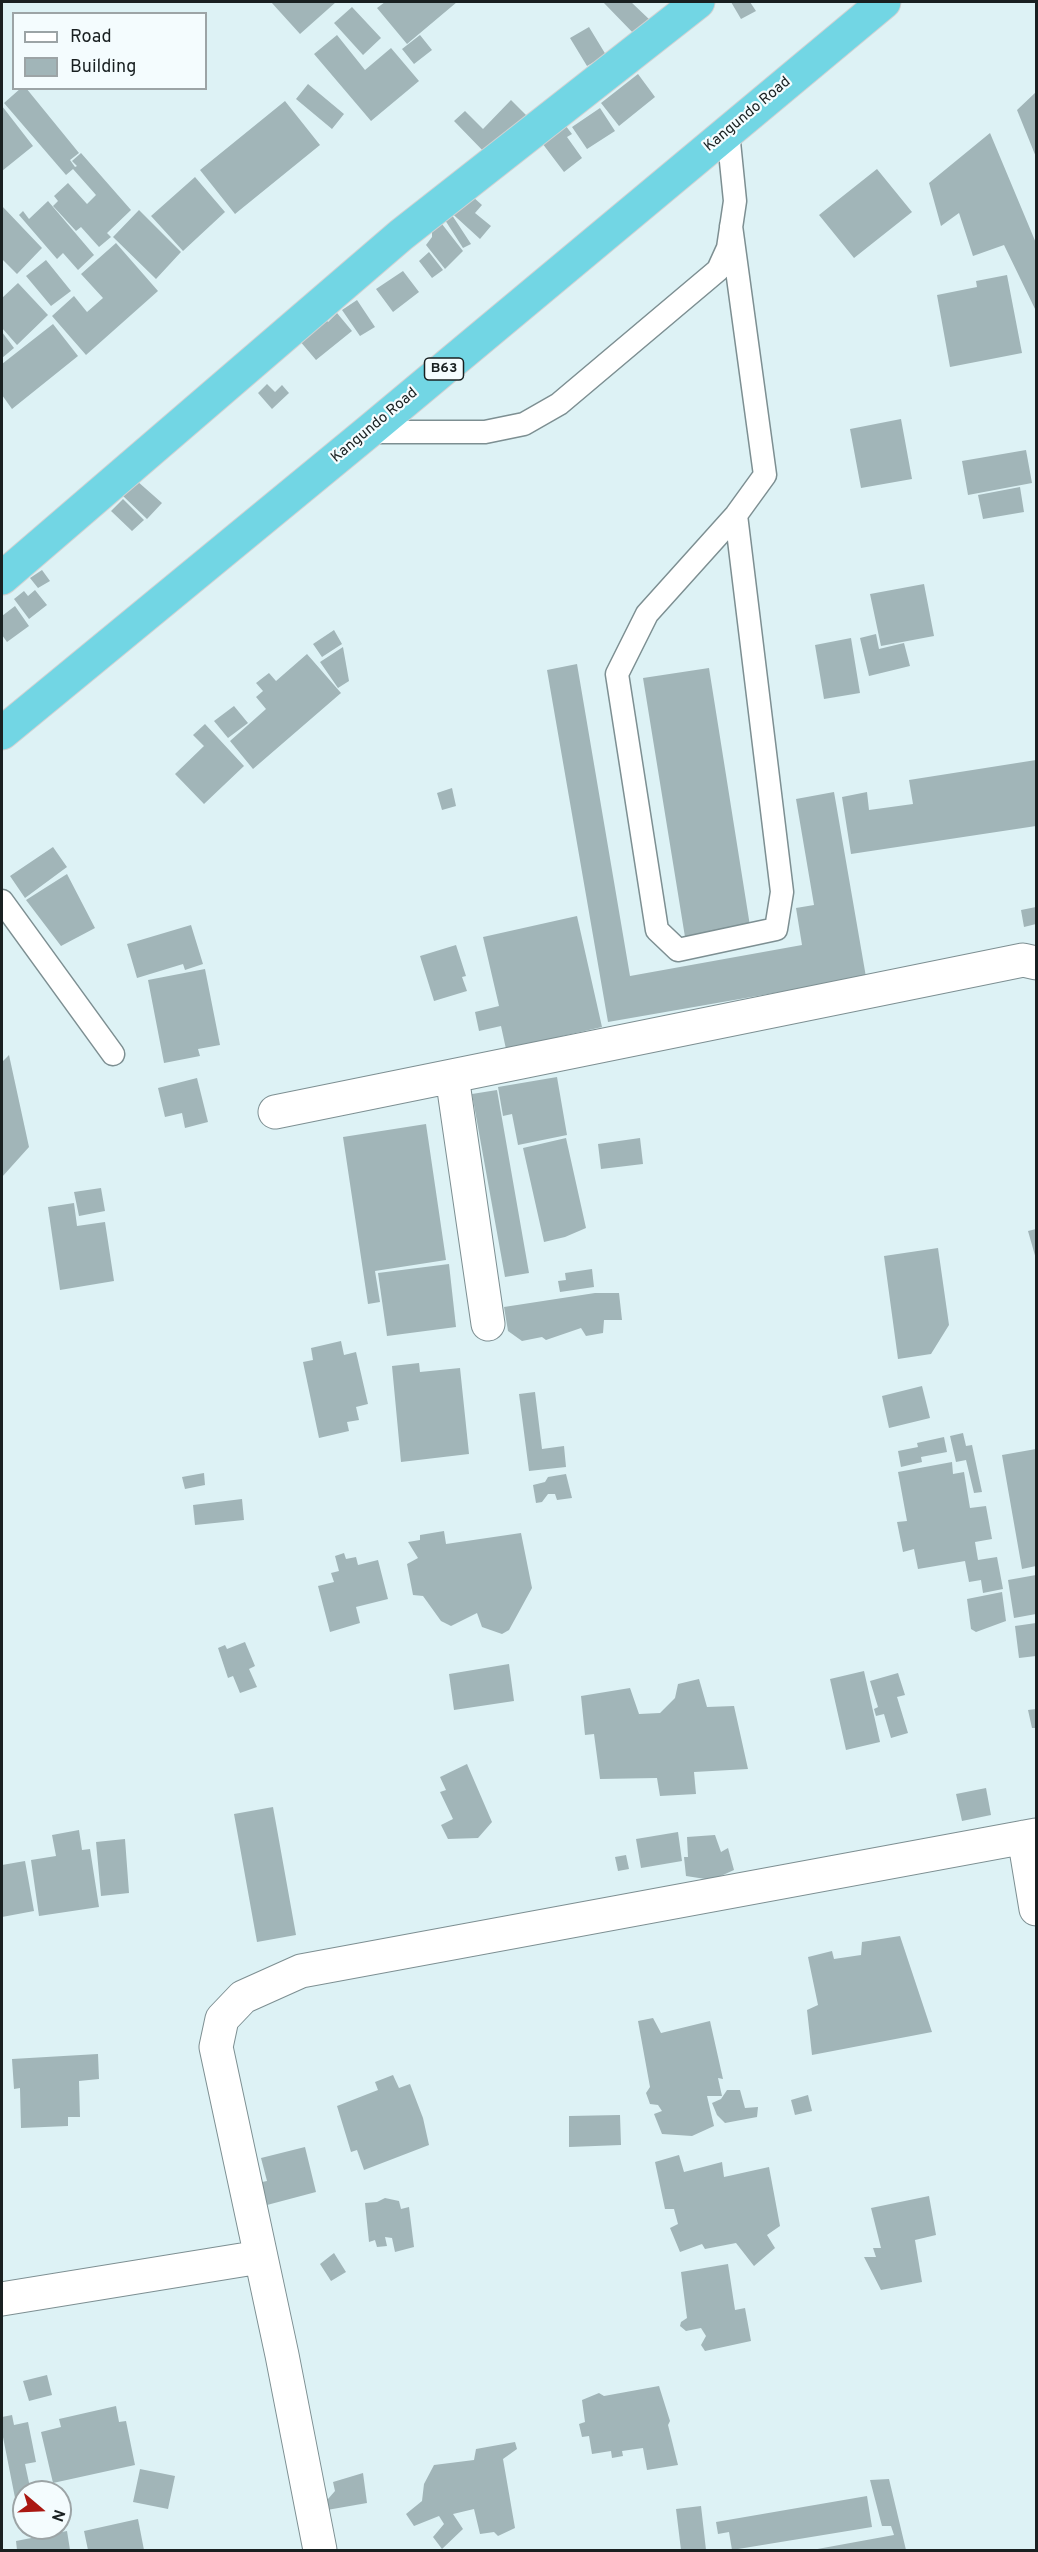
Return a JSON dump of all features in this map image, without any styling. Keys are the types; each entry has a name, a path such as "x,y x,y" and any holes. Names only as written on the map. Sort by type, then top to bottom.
{"highway":[{"path":"2,578 401,235 698,2"},
{"name":"Kangundo Road","path":"2,733 368,432 884,2"}],"street":[{"path":"275,1112 1023,960 1036,963"},
{"path":"452,1076 488,1324"},
{"path":"320,2550 216,2046 222,2019 243,1998 301,1971 1030,1836 1036,1909"},
{"path":"2,2299 260,2257"}],"lane":[{"path":"368,432 485,432 524,424 558,404 718,270 728,248 735,201 728,132"},
{"path":"732,226 765,475 736,515 647,614 617,674 657,930 678,950 776,929 782,892 736,515"},
{"path":"2,901 113,1054"}],"building":[{"path":"271,2 336,2 300,34"},
{"path":"385,2 457,2 407,44 377,8"},
{"path":"603,2 631,2 651,21 636,36"},
{"path":"731,2 750,2 756,11 741,19"},
{"path":"352,7 381,38 363,55 334,23"},
{"path":"589,27 606,55 587,66 570,38"},
{"path":"337,35 365,70 391,48 419,81 371,121 314,54"},
{"path":"420,35 432,50 414,64 402,49"},
{"path":"638,74 655,97 619,126 601,103"},
{"path":"308,84 344,114 332,129 296,99"},
{"path":"19,90 28,90 79,153 70,160 75,167 77,166 72,161 81,153 131,210 107,233 111,237 99,247 81,227 76,231 53,206 58,201 54,196 68,183 87,204 96,195 73,169 66,175 4,103"},
{"path":"1036,92 1036,157 1017,110"},
{"path":"511,100 528,117 488,156 454,121 465,111 483,129"},
{"path":"285,101 320,145 235,214 200,170"},
{"path":"2,106 33,146 2,171"},
{"path":"600,108 615,131 587,149 572,127"},
{"path":"559,117 572,134 567,137 582,158 564,172 536,135"},
{"path":"990,133 1036,243 1036,311 1004,245 973,256 959,213 941,226 929,183"},
{"path":"877,169 912,212 854,258 819,215"},
{"path":"195,177 225,212 183,251 151,216"},
{"path":"463,188 482,205 475,213 491,226 480,239 446,208"},
{"path":"48,201 94,255 78,270 63,253 57,259 19,215 23,211 29,219"},
{"path":"2,206 42,248 17,274 2,259"},
{"path":"139,210 181,252 156,279 113,237"},
{"path":"452,215 471,244 463,248 445,220"},
{"path":"442,224 463,251 445,269 426,245 432,237 432,231"},
{"path":"116,243 158,291 86,355 52,316 74,296 87,312 103,298 81,274"},
{"path":"429,252 443,270 432,278 419,261"},
{"path":"46,260 71,291 51,306 26,276"},
{"path":"403,271 419,292 393,312 376,289"},
{"path":"1007,275 1022,353 950,367 937,295 977,287 976,281"},
{"path":"18,283 48,315 17,345 2,328 2,298"},
{"path":"357,300 375,327 360,336 342,310"},
{"path":"337,313 352,331 316,360 299,340 325,318 328,322"},
{"path":"53,324 78,356 12,409 2,395 2,364"},
{"path":"2,332 14,348 2,358"},
{"path":"267,384 275,392 282,385 289,393 272,409 258,393"},
{"path":"901,419 912,479 861,488 850,429"},
{"path":"1026,450 1032,483 968,495 962,461"},
{"path":"137,481 162,503 147,519 123,496"},
{"path":"1020,487 1024,512 983,519 978,495"},
{"path":"123,499 144,520 132,531 111,511"},
{"path":"42,570 50,581 38,588 30,578"},
{"path":"924,584 934,636 881,646 870,594"},
{"path":"35,590 47,605 29,619 14,599 24,591 28,596"},
{"path":"15,606 29,626 7,642 2,635 2,616"},
{"path":"334,630 342,644 322,657 313,644"},
{"path":"876,634 879,649 904,643 910,666 869,676 860,638"},
{"path":"851,638 860,693 824,699 815,645"},
{"path":"343,647 349,681 338,688 320,662"},
{"path":"307,654 341,693 253,769 230,741 266,709 256,697 263,691 256,683 269,673 276,681"},
{"path":"577,664 630,976 802,945 796,908 814,905 796,799 834,792 866,977 608,1022 547,670"},
{"path":"709,668 750,926 685,937 643,678"},
{"path":"234,706 248,723 228,738 214,721"},
{"path":"205,724 244,766 204,804 175,774 204,746 193,735"},
{"path":"1036,760 1036,826 851,854 842,797 867,792 869,810 913,804 909,780"},
{"path":"452,788 456,806 442,810 437,793"},
{"path":"53,847 67,867 25,898 10,876"},
{"path":"67,874 95,928 61,946 26,900"},
{"path":"1036,907 1036,924 1024,927 1021,910"},
{"path":"577,916 602,1027 506,1049 501,1026 479,1031 475,1012 499,1006 483,937"},
{"path":"191,925 203,964 185,970 183,964 137,978 127,944"},
{"path":"456,945 466,976 462,977 467,991 434,1001 420,956"},
{"path":"205,969 220,1045 198,1049 200,1056 164,1063 148,980"},
{"path":"9,1055 29,1147 2,1177 2,1062"},
{"path":"557,1077 567,1135 518,1145 512,1114 503,1116 498,1087"},
{"path":"197,1078 208,1122 185,1128 182,1113 165,1117 158,1088"},
{"path":"497,1090 529,1273 505,1277 472,1094"},
{"path":"426,1124 446,1260 375,1271 380,1302 368,1304 343,1137"},
{"path":"566,1138 586,1228 565,1237 544,1242 523,1148"},
{"path":"640,1138 643,1164 601,1169 598,1144"},
{"path":"101,1188 105,1211 79,1216 74,1192"},
{"path":"74,1203 77,1226 105,1222 114,1281 60,1290 48,1207"},
{"path":"1036,1229 1036,1259 1028,1231"},
{"path":"938,1248 949,1325 931,1354 898,1359 884,1256"},
{"path":"449,1264 456,1327 387,1336 378,1273"},
{"path":"592,1269 594,1287 560,1292 558,1281 566,1280 565,1273"},
{"path":"595,1293 619,1293 622,1320 604,1320 603,1333 586,1336 581,1328 546,1340 542,1337 522,1341 508,1331 504,1307"},
{"path":"341,1341 344,1355 356,1352 368,1404 356,1407 359,1420 347,1422 349,1431 319,1438 303,1362 313,1360 311,1348"},
{"path":"419,1363 420,1372 460,1368 469,1454 401,1462 392,1366"},
{"path":"922,1386 930,1418 889,1428 882,1396"},
{"path":"535,1392 542,1449 564,1446 566,1467 529,1471 519,1394"},
{"path":"963,1433 966,1446 972,1445 982,1492 974,1493 966,1460 956,1462 950,1436"},
{"path":"944,1437 947,1452 921,1457 922,1462 901,1467 898,1451 918,1447 917,1443"},
{"path":"1036,1449 1036,1566 1022,1569 1002,1455"},
{"path":"952,1462 953,1474 964,1472 970,1508 986,1506 992,1539 975,1542 978,1560 997,1557 1003,1589 983,1593 981,1580 969,1582 965,1561 918,1569 914,1549 903,1552 897,1522 907,1521 898,1472"},
{"path":"204,1473 205,1485 185,1489 182,1477"},
{"path":"566,1474 572,1498 557,1500 555,1494 548,1494 542,1502 536,1503 533,1485 545,1482 548,1477"},
{"path":"242,1499 244,1520 195,1525 193,1505"},
{"path":"444,1531 446,1544 521,1533 532,1588 509,1630 502,1634 482,1627 477,1613 451,1626 441,1621 423,1596 413,1595 407,1564 418,1558 408,1542 420,1540 420,1535"},
{"path":"344,1553 346,1559 356,1557 358,1565 378,1560 388,1599 356,1607 360,1623 330,1632 318,1586 334,1582 331,1573 339,1571 335,1556"},
{"path":"1036,1575 1036,1614 1014,1618 1008,1580"},
{"path":"1002,1592 1006,1621 976,1632 971,1629 967,1599"},
{"path":"1036,1623 1036,1656 1019,1658 1015,1626"},
{"path":"245,1642 255,1666 249,1669 257,1687 240,1693 233,1676 228,1678 218,1648 225,1645 227,1649"},
{"path":"509,1664 514,1701 454,1710 449,1674"},
{"path":"864,1671 880,1742 846,1750 830,1679"},
{"path":"898,1673 905,1695 897,1697 908,1733 891,1738 884,1714 876,1716 874,1709 878,1707 870,1681"},
{"path":"699,1679 707,1707 734,1706 748,1769 694,1772 696,1794 660,1796 657,1778 600,1779 594,1734 585,1735 581,1696 630,1688 639,1714 660,1713 675,1698 678,1684"},
{"path":"1036,1709 1036,1728 1032,1728 1028,1710"},
{"path":"467,1764 492,1822 478,1838 448,1839 441,1825 453,1819 440,1792 446,1790 440,1777"},
{"path":"986,1788 991,1815 962,1821 956,1794"},
{"path":"273,1807 296,1935 257,1942 234,1814"},
{"path":"79,1830 82,1850 90,1849 99,1907 39,1916 31,1860 56,1856 52,1835"},
{"path":"678,1832 682,1861 641,1868 636,1839"},
{"path":"715,1835 721,1852 728,1848 734,1870 712,1880 686,1876 684,1857 688,1857 687,1837"},
{"path":"125,1839 129,1893 101,1896 96,1842"},
{"path":"626,1855 629,1869 618,1871 615,1857"},
{"path":"25,1861 34,1911 2,1917 2,1865"},
{"path":"900,1936 932,2032 812,2055 807,2010 818,2005 808,1957 832,1951 834,1959 861,1955 862,1942"},
{"path":"653,2018 661,2033 710,2021 723,2079 718,2078 722,2096 707,2096 714,2126 692,2136 662,2134 654,2114 662,2111 658,2105 650,2104 646,2093 650,2087 638,2021"},
{"path":"98,2054 99,2079 79,2081 80,2117 68,2117 68,2126 21,2128 20,2088 14,2089 12,2059"},
{"path":"393,2075 399,2088 410,2084 423,2118 429,2145 364,2170 357,2150 351,2152 337,2106 378,2090 375,2082"},
{"path":"727,2090 740,2090 745,2108 758,2107 757,2117 725,2123 717,2115 712,2103 721,2099"},
{"path":"808,2095 812,2111 795,2115 791,2100"},
{"path":"620,2115 621,2145 569,2147 569,2116"},
{"path":"305,2147 316,2192 267,2205 262,2182 267,2181 261,2158"},
{"path":"679,2155 684,2172 722,2162 724,2177 769,2167 780,2226 767,2235 775,2248 754,2266 736,2243 705,2249 702,2244 680,2252 670,2228 678,2224 674,2209 665,2209 655,2162"},
{"path":"929,2196 936,2235 915,2240 922,2282 881,2290 864,2257 876,2257 873,2248 881,2248 871,2208"},
{"path":"385,2198 399,2201 401,2209 409,2207 414,2247 395,2252 392,2238 385,2237 387,2246 377,2247 375,2240 369,2242 365,2203 377,2202"},
{"path":"334,2253 346,2272 331,2281 320,2264"},
{"path":"728,2264 735,2310 745,2308 751,2341 705,2351 701,2345 706,2336 701,2328 686,2331 680,2326 681,2322 687,2318 681,2272"},
{"path":"47,2375 52,2395 29,2401 23,2381"},
{"path":"659,2386 670,2421 668,2425 678,2465 647,2470 643,2448 622,2451 623,2456 612,2458 611,2451 592,2454 589,2436 582,2437 579,2424 585,2422 582,2400 599,2393 604,2396"},
{"path":"116,2406 119,2422 126,2421 135,2465 67,2480 52,2480 41,2432 61,2427 59,2419"},
{"path":"12,2415 14,2425 28,2422 36,2462 25,2464 28,2480 12,2480 12,2483 2,2432 2,2417"},
{"path":"515,2442 517,2449 503,2459 515,2528 498,2536 494,2532 480,2534 474,2509 453,2514 463,2529 442,2549 433,2537 444,2524 439,2516 414,2526 406,2514 422,2501 424,2484 434,2465 474,2460 476,2449"},
{"path":"140,2469 175,2476 168,2509 133,2502"},
{"path":"363,2473 367,2503 327,2510 328,2499 335,2491 333,2482"},
{"path":"889,2479 906,2550 812,2550 894,2535 891,2526 882,2526 870,2480"},
{"path":"867,2496 872,2527 732,2550 729,2532 718,2534 716,2522"},
{"path":"701,2506 706,2550 681,2550 676,2509"},
{"path":"138,2519 144,2550 88,2550 84,2531"},
{"path":"68,2540 70,2550 17,2550 16,2541"}]}
